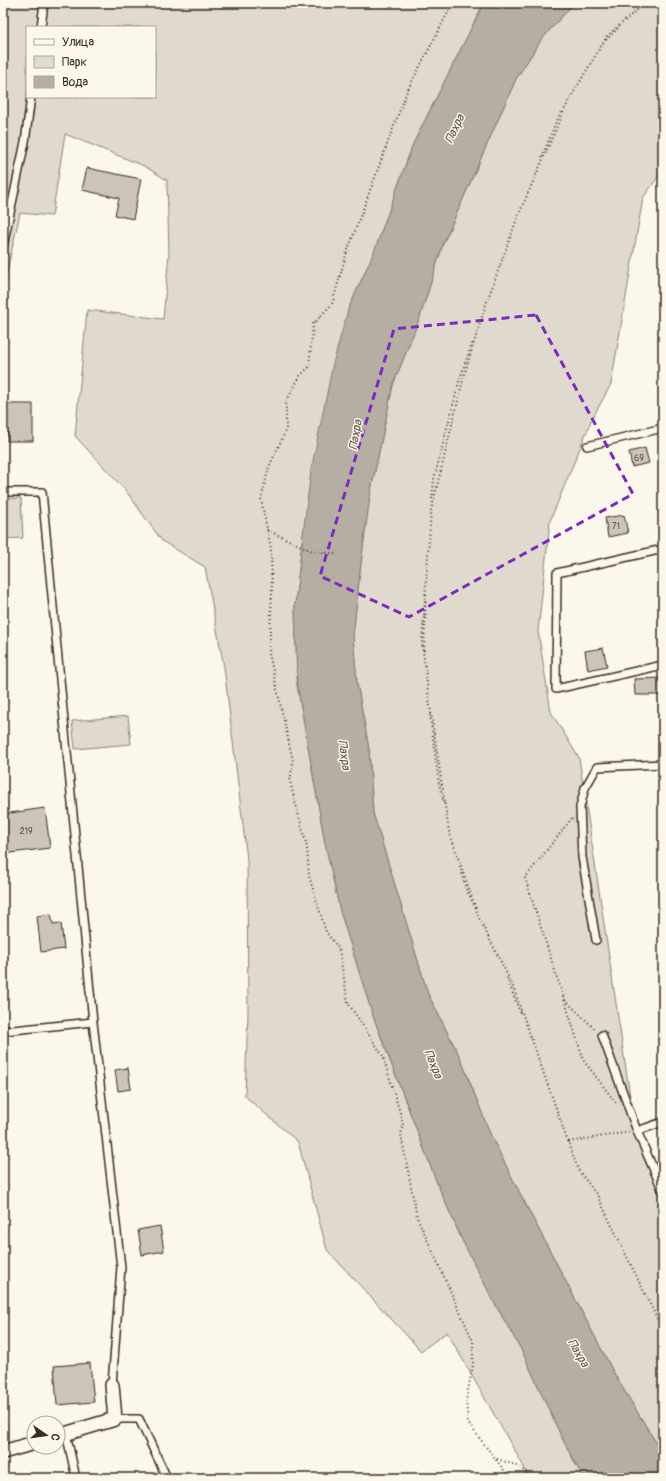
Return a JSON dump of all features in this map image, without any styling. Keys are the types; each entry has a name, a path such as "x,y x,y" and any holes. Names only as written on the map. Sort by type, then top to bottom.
{"street":[{"path":"66,1434 115,1419 112,1386"},
{"path":"3,1452 26,1445"}],"lane":[{"path":"41,26 44,3"},
{"path":"3,246 25,142 31,98"},
{"path":"587,446 663,428"},
{"path":"3,492 42,492 93,1022 121,1267 112,1386"},
{"path":"663,549 557,573 556,689 663,665"},
{"path":"596,940 582,857 580,807 585,788 597,767 663,764"},
{"path":"3,1031 93,1022"},
{"path":"602,1035 637,1131 663,1192"},
{"path":"637,1131 663,1122"},
{"path":"115,1419 139,1419 167,1478"},
{"path":"66,1447 76,1478"}],"path":[{"path":"453,3 407,91 346,255 332,304 313,324 309,367 300,376 286,402 286,430 269,467 261,499 272,549 272,593 269,653 293,761 290,782 308,847 310,876 326,932 339,949 348,1003 383,1056 403,1123 401,1135 417,1217 473,1342 473,1365 466,1402 468,1423 510,1478"},
{"path":"644,3 607,36 568,102 518,216 486,304 465,372 431,511 422,642 429,700 450,831 479,918 512,984 579,1170 598,1195 663,1332"},
{"path":"268,530 312,551 336,554"},
{"path":"580,807 525,878 584,1061 619,1108"},
{"path":"565,1000 602,1035"},
{"path":"568,1142 637,1131"},
{"path":"496,1459 515,1465 535,1478"}],"highlighted area":[{"path":"536,315 633,494 409,617 320,576 394,329"}],"green space":[{"path":"3,3 484,3 413,144 374,252 348,310 302,542 295,605 297,684 325,843 340,911 373,1016 437,1183 462,1240 495,1304 522,1351 562,1438 583,1478 527,1478 524,1467 447,1332 421,1351 327,1250 298,1142 245,1096 248,1013 247,859 224,667 205,567 162,541 126,491 75,436 87,310 163,319 169,253 167,180 144,166 65,134 52,216 20,213 3,290"},
{"path":"574,3 663,3 663,170 643,198 611,384 591,421 550,521 538,631 551,712 579,758 633,1116 663,1183 663,1454 616,1377 529,1211 491,1136 460,1057 428,994 373,813 369,749 357,683 353,636 370,495 393,385 420,317 443,244 516,79 541,40"},
{"path":"21,498 23,538 3,539 3,499"},
{"path":"128,716 131,744 75,749 72,721"}],"water":[{"name":"Пахра","path":"484,3 574,3 541,40 516,79 443,244 420,317 393,385 370,495 360,571 353,636 357,683 369,749 373,813 428,994 460,1057 491,1136 529,1211 616,1377 663,1454 663,1478 583,1478 562,1438 522,1351 495,1304 462,1240 437,1183 373,1016 340,911 325,843 297,684 295,605 302,542 311,471 333,364 348,310 374,252 413,144"}],"building":[{"path":"87,168 141,179 133,219 115,215 119,198 82,190"},
{"path":"6,404 33,404 33,441 7,441 7,422 3,422 3,413 6,413"},
{"path":"645,448 649,463 632,467 629,452"},
{"path":"624,515 628,533 608,537 605,518"},
{"path":"603,648 607,666 588,670 585,651"},
{"path":"663,678 663,695 635,695 634,679"},
{"path":"45,808 50,848 3,854 3,814"},
{"path":"51,914 53,924 61,923 64,949 41,952 37,916"},
{"path":"128,1068 131,1089 118,1091 115,1070"},
{"path":"160,1226 164,1251 142,1255 138,1230"},
{"path":"90,1363 94,1402 57,1405 54,1366"}]}
